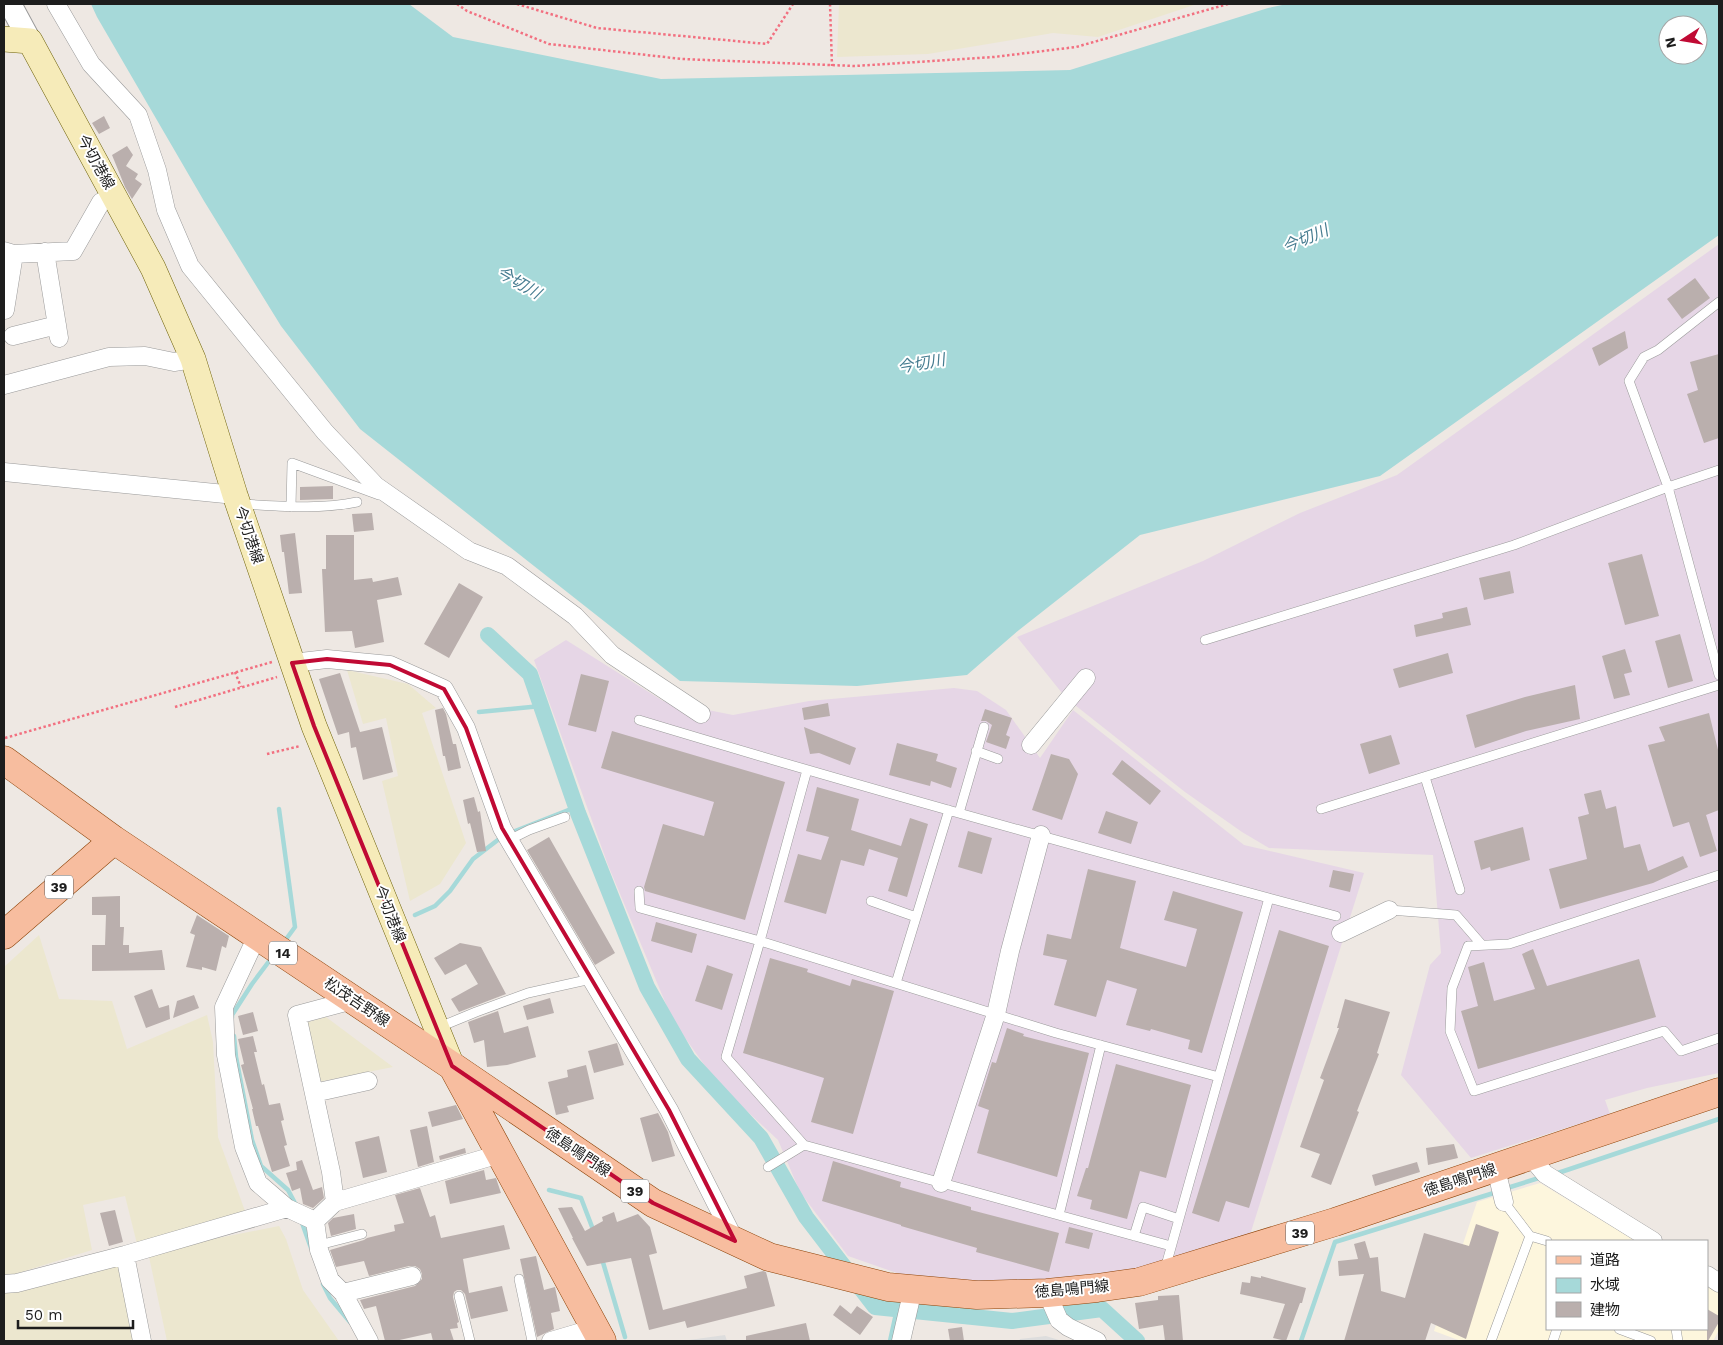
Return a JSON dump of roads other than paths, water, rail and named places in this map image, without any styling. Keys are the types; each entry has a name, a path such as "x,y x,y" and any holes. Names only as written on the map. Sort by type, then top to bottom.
{"main road":[{"path":"4,39 30,41"},
{"name":"今切港線","path":"30,41 153,268 193,359 237,499 320,742 452,1066"},
{"name":"松茂吉野線","path":"4,760 114,840 452,1066 599,1334"},
{"name":"39","path":"4,935 114,840"},
{"name":"徳島鳴門線","path":"452,1066 653,1203 769,1257 888,1287 977,1295 1046,1293 1097,1288 1131,1283 1164,1274 1335,1222 1719,1092"}],"street":[{"path":"10,4 30,41"},
{"path":"56,4 91,64 138,115 157,170 166,210 190,266 325,432 376,486 470,550 506,566 575,616 612,655 701,714"},
{"path":"5,310 9,253 73,251 101,202 116,198"},
{"path":"13,336 58,331 45,252"},
{"path":"4,385 109,357 145,356 174,362 193,359"},
{"path":"4,472 237,499"},
{"path":"293,664 327,658 390,664 444,689 466,728 502,828 669,1110 734,1241"},
{"path":"1031,745 1086,678"},
{"path":"941,1183 996,1014 1010,951 1041,836"},
{"path":"1341,933 1390,910"},
{"path":"257,936 224,1007 226,1054 244,1147 258,1183 287,1208 315,1221"},
{"path":"335,1202 331,1172 297,1015 353,1000"},
{"path":"314,1093 368,1081"},
{"path":"315,1221 335,1202 500,1154"},
{"path":"1531,1157 1545,1174 1651,1240"},
{"path":"1496,1169 1504,1202"},
{"path":"4,1284 17,1283 125,1255 287,1208"},
{"path":"315,1221 320,1245 319,1250 330,1280 343,1293 370,1341"},
{"path":"125,1255 142,1341"},
{"path":"343,1293 412,1276"},
{"path":"1708,1276 1719,1283"},
{"path":"901,1341 913,1289"},
{"path":"1046,1293 1059,1320 1068,1327 1096,1341"},
{"path":"557,1340 599,1334"}],"lane":[{"path":"1719,302 1658,350 1644,357 1629,381 1668,487 1719,675"},
{"path":"291,453 291,507"},
{"path":"292,462 398,502"},
{"path":"1204,640 1514,545 1668,487 1719,470"},
{"path":"237,499 291,507 337,506 357,502"},
{"path":"1321,809 1719,685"},
{"path":"639,720 959,813 1336,916"},
{"path":"959,813 984,727"},
{"path":"976,751 998,758"},
{"path":"807,770 726,1057 804,1145 1171,1246"},
{"path":"1425,777 1460,890"},
{"path":"896,983 949,810"},
{"path":"510,840 529,830 565,817"},
{"path":"1719,875 1510,944 1468,946 1452,988 1450,1032 1474,1091 1664,1031 1681,1051 1719,1038"},
{"path":"639,891 640,908 760,941 1101,1045 1219,1077"},
{"path":"1164,1274 1269,898"},
{"path":"872,901 916,916"},
{"path":"1390,910 1456,915 1482,945"},
{"path":"437,1028 528,993 591,980"},
{"path":"1059,1215 1101,1045"},
{"path":"768,1167 804,1145"},
{"path":"1504,1202 1530,1236 1546,1241"},
{"path":"1134,1236 1143,1207 1179,1218"},
{"path":"320,1245 362,1234"},
{"path":"1491,1341 1530,1236"},
{"path":"519,1280 532,1341"},
{"path":"459,1296 470,1341"},
{"path":"1622,1330 1651,1341"}],"water":[{"name":"今切川","path":"91,4 409,4 453,37 661,79 1070,70 1268,8 1287,4 1719,4 1719,235 1380,476 1140,535 1019,630 967,675 857,686 680,681 360,429 281,326 204,201"}],"waterway":[{"path":"488,635 530,674 578,813 647,987 688,1059 761,1138 806,1217 875,1307 1012,1321 1102,1309 1137,1341"},
{"path":"479,712 541,706"},
{"path":"510,833 576,807"},
{"path":"279,809 295,927 284,942"},
{"path":"415,915 435,906 450,891 473,859 503,836"},
{"path":"232,1018 232,1015 252,984 273,956"},
{"path":"234,1036 236,1057 252,1140 261,1166 288,1190 296,1205"},
{"path":"1555,1174 1719,1119"},
{"path":"1504,1189 1542,1177"},
{"path":"549,1190 581,1198 594,1232"},
{"path":"1301,1341 1335,1242 1497,1192"},
{"path":"301,1220 311,1248"},
{"path":"602,1259 625,1337"},
{"path":"323,1284 330,1298 350,1322"},
{"path":"890,1341 897,1309"}]}
